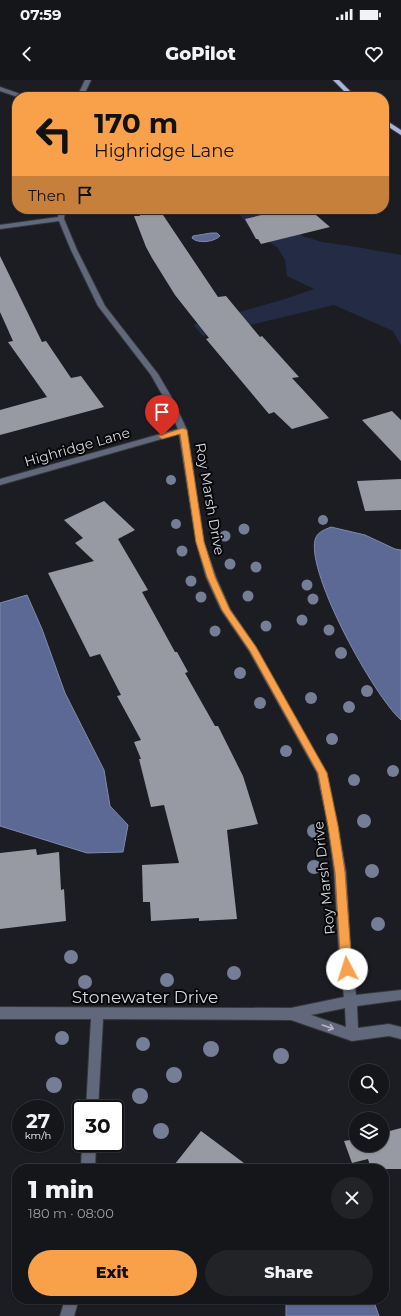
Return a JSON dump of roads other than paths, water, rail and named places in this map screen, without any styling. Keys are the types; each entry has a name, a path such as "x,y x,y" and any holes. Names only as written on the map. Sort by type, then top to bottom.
{"main road":[{"path":"336,80 348,92"},
{"path":"389,125 401,133"}],"street":[{"path":"82,92 88,80"},
{"path":"0,89 12,93"},
{"name":"Roy Marsh Drive","path":"62,214 61,219 74,250 102,306 154,374 168,398 183,430 200,542 211,577 226,610 257,656 322,773 333,826 340,872 345,954 351,1002 352,1035"},
{"path":"0,226 61,219"},
{"name":"Highridge Lane","path":"0,482 183,430"},
{"name":"Stonewater Drive","path":"0,1013 291,1014 351,1002 401,995"},
{"path":"92,1100 97,1014"},
{"name":"Stonewater Drive","path":"291,1014 352,1035 389,1030 401,1034"},
{"path":"88,1164 89,1152"},
{"path":"67,1316 71,1304"}]}
